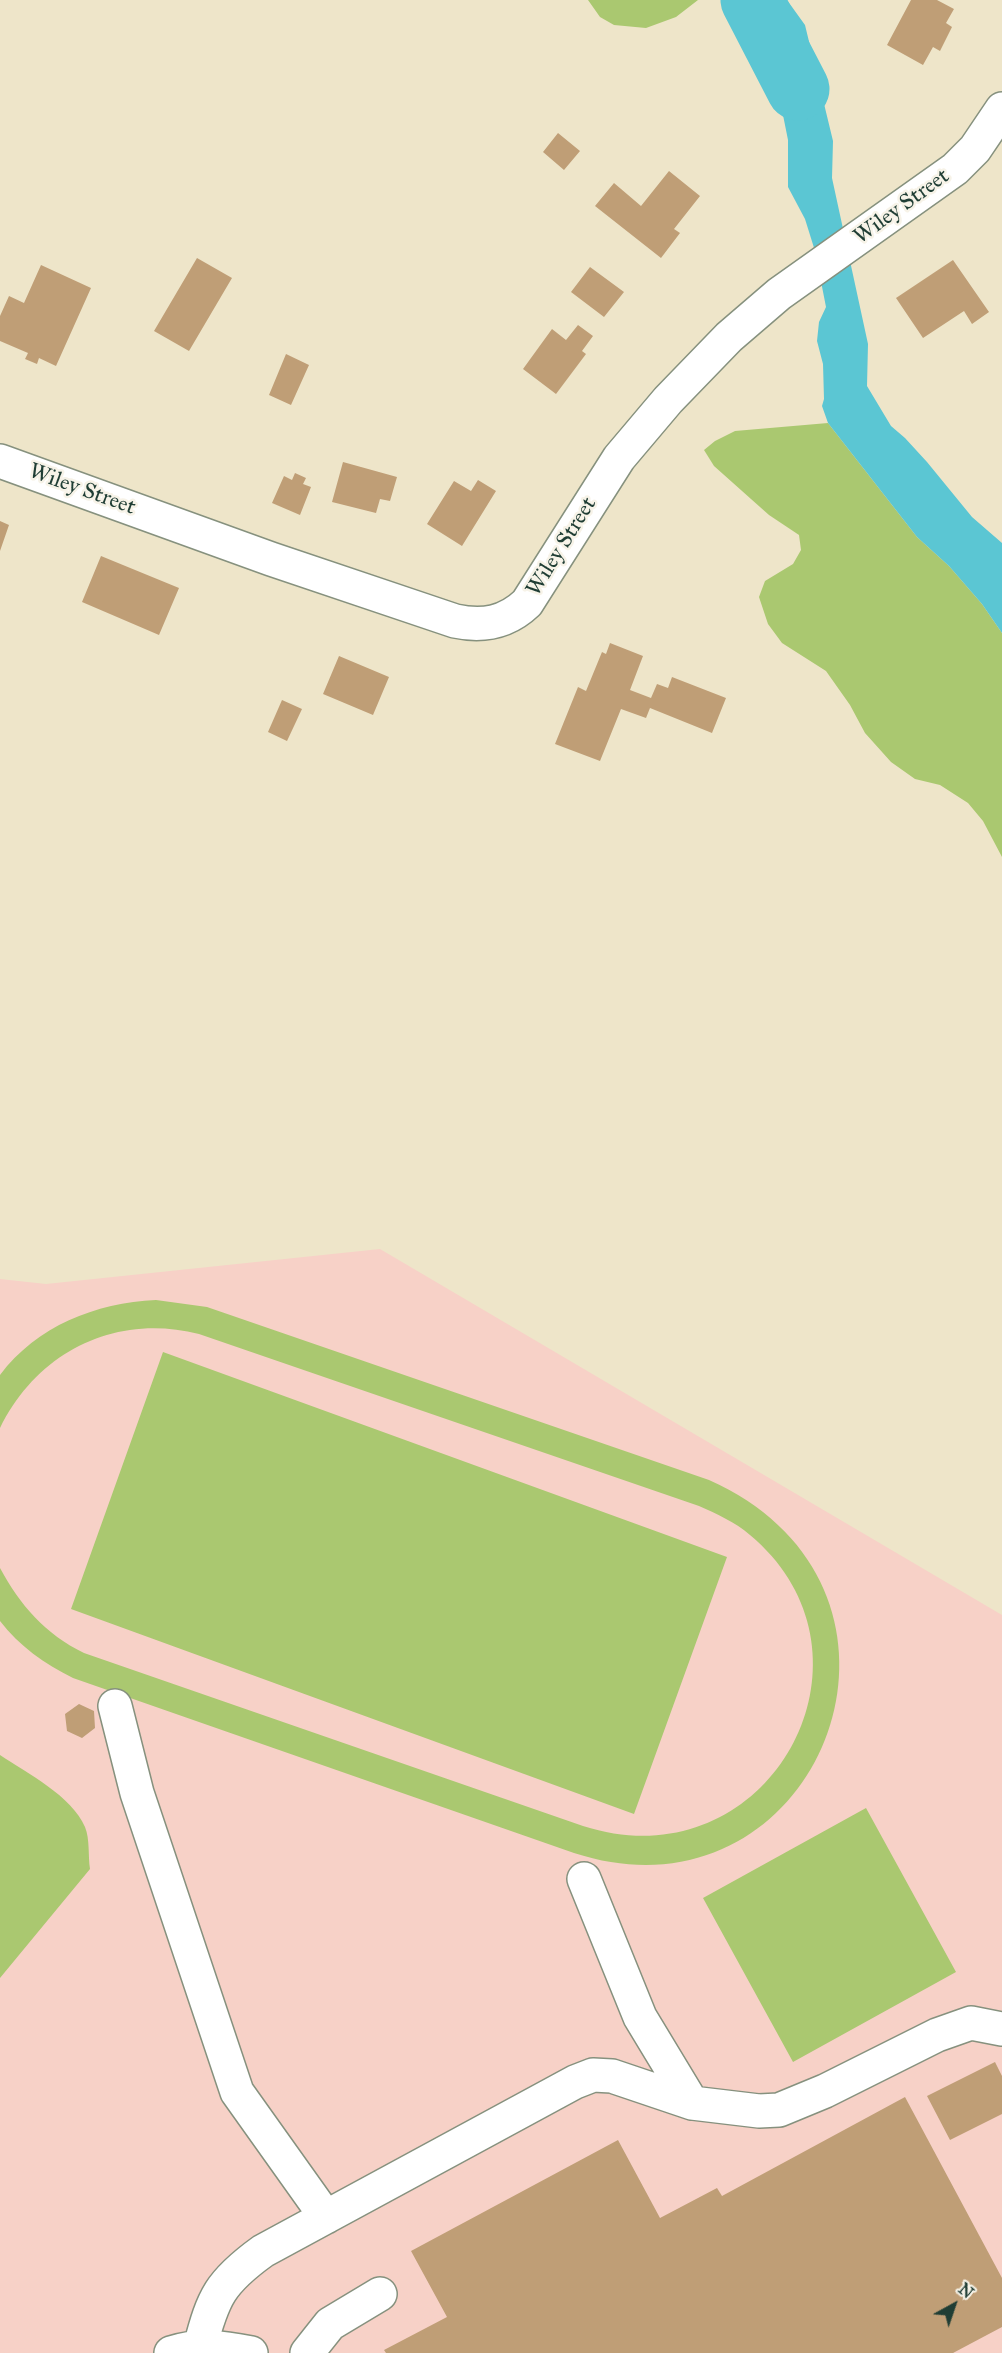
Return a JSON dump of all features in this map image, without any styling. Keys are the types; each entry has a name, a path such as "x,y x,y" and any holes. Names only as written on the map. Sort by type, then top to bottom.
{"street":[{"name":"Wiley Street","path":"0,461 271,559 455,621 477,625 488,624 509,616 527,603 619,458 668,400 740,327 813,269 955,169 975,149 1002,110"},
{"path":"115,1706 137,1793 237,2092 326,2217"},
{"path":"584,1879 640,2017 692,2103"},
{"path":"186,2350 231,2276 263,2252 575,2082 593,2075 612,2076 692,2103 748,2110 779,2110 825,2091 938,2035 971,2023 1002,2029"},
{"path":"307,2353 330,2324 380,2294"},
{"path":"186,2350 230,2349 251,2353"}],"shaded area":[{"path":"380,1249 1002,1615 1002,2353 0,2353 0,1279 46,1284"}],"green space":[{"path":"588,0 698,0 676,17 646,28 614,25 600,17"},
{"path":"828,423 917,537 949,566 982,604 1002,633 1002,857 983,821 968,803 940,785 915,779 891,762 865,733 850,705 826,671 782,643 768,624 759,597 765,581 793,564 801,550 799,535 769,515 714,466 704,450 715,441 735,431"},
{"path":"156,1300 207,1307 709,1480 784,1531 827,1596 839,1667 826,1738 790,1799 733,1844 660,1864 574,1853 73,1678 33,1654 0,1621 0,1568 16,1594 35,1617 57,1637 84,1653 583,1826 650,1836 708,1823 756,1792 791,1748 810,1696 811,1640 792,1585 750,1535 732,1522 699,1506 199,1334 168,1329 138,1329 110,1334 83,1344 58,1359 35,1378 16,1401 0,1428 0,1375 31,1343 69,1320 90,1312 133,1302"},
{"path":"163,1352 727,1557 634,1814 71,1609"},
{"path":"0,1755 60,1795 79,1816 87,1832 90,1869 0,1978"},
{"path":"866,1808 956,1972 793,2062 703,1898"}],"water":[{"path":"753,0 787,0 805,25 833,141 832,178 868,344 867,386 891,426 927,462 972,517 1002,543 1002,633 982,604 949,566 917,537 828,423 822,406 824,399 823,364 817,341 819,322 826,307 815,251 805,219 788,187 788,140 763,27"}],"building":[{"path":"911,0 937,0 954,9 946,23 952,27 940,51 933,47 923,65 887,45"},
{"path":"558,133 580,151 564,170 543,152"},
{"path":"669,171 700,196 674,229 680,233 661,258 595,206 614,183 641,206"},
{"path":"197,258 232,278 189,351 154,331"},
{"path":"953,260 989,312 972,324 964,311 923,338 896,298"},
{"path":"41,265 91,288 56,366 39,358 37,364 25,359 28,353 0,341 0,316 9,296 24,303"},
{"path":"590,267 624,292 604,317 571,292"},
{"path":"578,325 593,336 582,351 586,354 556,394 523,369 552,329 566,340"},
{"path":"286,354 309,365 291,405 269,395"},
{"path":"343,462 397,477 390,501 380,499 376,513 332,502"},
{"path":"295,473 306,478 303,484 311,487 300,515 272,503 284,476 292,480"},
{"path":"478,480 496,491 462,546 427,524 454,481 471,491"},
{"path":"0,521 9,525 0,551"},
{"path":"101,556 179,588 159,635 82,602"},
{"path":"610,643 643,656 630,690 651,698 657,684 668,688 672,677 726,698 712,733 650,708 646,718 621,709 600,761 555,744 578,687 586,691 602,652 606,654"},
{"path":"339,656 389,677 373,715 323,694"},
{"path":"282,700 302,709 287,741 268,732"},
{"path":"79,1704 94,1711 95,1728 82,1738 67,1731 65,1714"},
{"path":"995,2062 1002,2076 1002,2114 950,2140 927,2096"},
{"path":"905,2097 1002,2278 1002,2327 953,2353 386,2353 384,2350 447,2317 411,2251 618,2140 660,2218 717,2188 722,2196"}],"waterway":[{"path":"752,0 798,89"}]}
